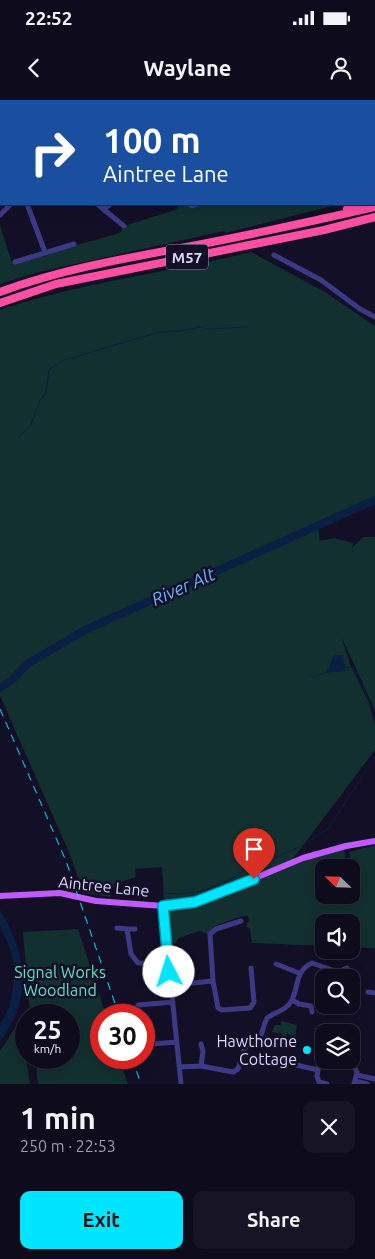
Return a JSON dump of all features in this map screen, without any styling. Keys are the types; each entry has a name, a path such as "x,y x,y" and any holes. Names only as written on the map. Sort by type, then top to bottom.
{"highway":[{"name":"M57","path":"307,223 359,205"},
{"name":"M57","path":"0,292 45,276 307,223 375,207"},
{"name":"M57","path":"0,303 56,284 324,230 375,217"},
{"name":"M57","path":"324,230 375,223"}],"main road":[{"name":"Aintree Lane","path":"0,896 60,893 96,901 163,906 195,902 304,858 346,846 375,842"}],"street":[{"path":"0,215 10,205"},
{"path":"27,205 45,252"},
{"path":"98,205 124,226"},
{"path":"104,210 109,205"},
{"path":"15,262 74,244"},
{"path":"274,255 321,280 360,309 375,316"},
{"path":"163,906 181,1084"},
{"path":"241,921 216,929 210,934 213,982 218,1008 222,1010 250,1008 254,1002 251,968"},
{"path":"117,928 135,929"},
{"path":"127,929 131,954 138,963 168,964"},
{"path":"179,1067 201,1066 228,1072 238,1069 242,1052 245,1047 256,1043 260,1038 266,1018 284,1009 292,1000 299,973 304,966 312,963 325,969"},
{"path":"276,964 299,973"},
{"path":"172,985 213,982"},
{"path":"368,992 375,993"},
{"path":"292,1000 299,1004 311,1006 312,1012"},
{"path":"150,1004 173,1002"},
{"path":"155,1044 177,1042"},
{"path":"200,1044 203,1051 201,1066"},
{"path":"261,1057 318,1070 318,1080 327,1084"},
{"path":"355,1069 357,1075 355,1083 367,1084"},
{"path":"357,1075 375,1079"}],"green space":[{"path":"180,205 336,205 225,233 224,231 39,272 0,284 0,225 12,263 120,233 124,226 175,210"},
{"path":"251,252 325,292 375,326 375,496 317,522 320,541 335,538 353,543 352,548 363,537 375,537 375,710 341,636 350,664 369,703 375,726 375,750 292,860 192,900 164,900 162,867 135,869 136,877 109,886 111,897 84,893 68,850 0,696 0,310 62,292"},
{"path":"375,845 375,948 360,947 360,914 315,914 315,946 252,943 250,929 246,926 249,920 247,915 216,925 207,934 200,931 178,938 176,943 169,944 166,908 217,899 285,867 344,850 346,859 315,859 315,904 360,904 360,859 351,859 349,852"},
{"name":"Signal Works Woodland","path":"78,929 102,1004 90,1004 90,1069 123,1069 128,1084 38,1084 36,1069 80,1069 80,1004 29,1004 23,932"},
{"path":"281,1021 297,1025 295,1037 287,1033 283,1049 280,1049 283,1034 272,1032 275,1025 281,1025"},
{"path":"15,1028 15,1069 28,1069 30,1084 0,1084 0,1051"}],"water":[{"path":"334,655 343,655 346,671 326,673"},
{"path":"0,910 16,943 21,960 22,993 19,1004 15,1004 15,1016 11,1026 0,1042 0,1025 10,1006 15,974 11,951 0,926"}],"waterway":[{"path":"18,438 31,425 40,400 46,393 49,370 61,361 159,332 200,327 207,329 247,327"},
{"name":"River Alt","path":"0,688 12,680 27,664 85,630 375,500"},
{"path":"346,668 353,667 375,712"},
{"path":"309,674 315,677 326,672"},
{"path":"166,893 177,894 203,891 235,877 246,869 260,868 268,861 303,845 328,829 375,757"}],"railway":[{"path":"0,709 66,861 115,1004"},
{"path":"136,1069 141,1084"}],"place":[{"name":"Hawthorne Cottage","path":"307,1050"}],"route":[{"path":"169,972 163,906 195,902 225,892 254,879"}]}
